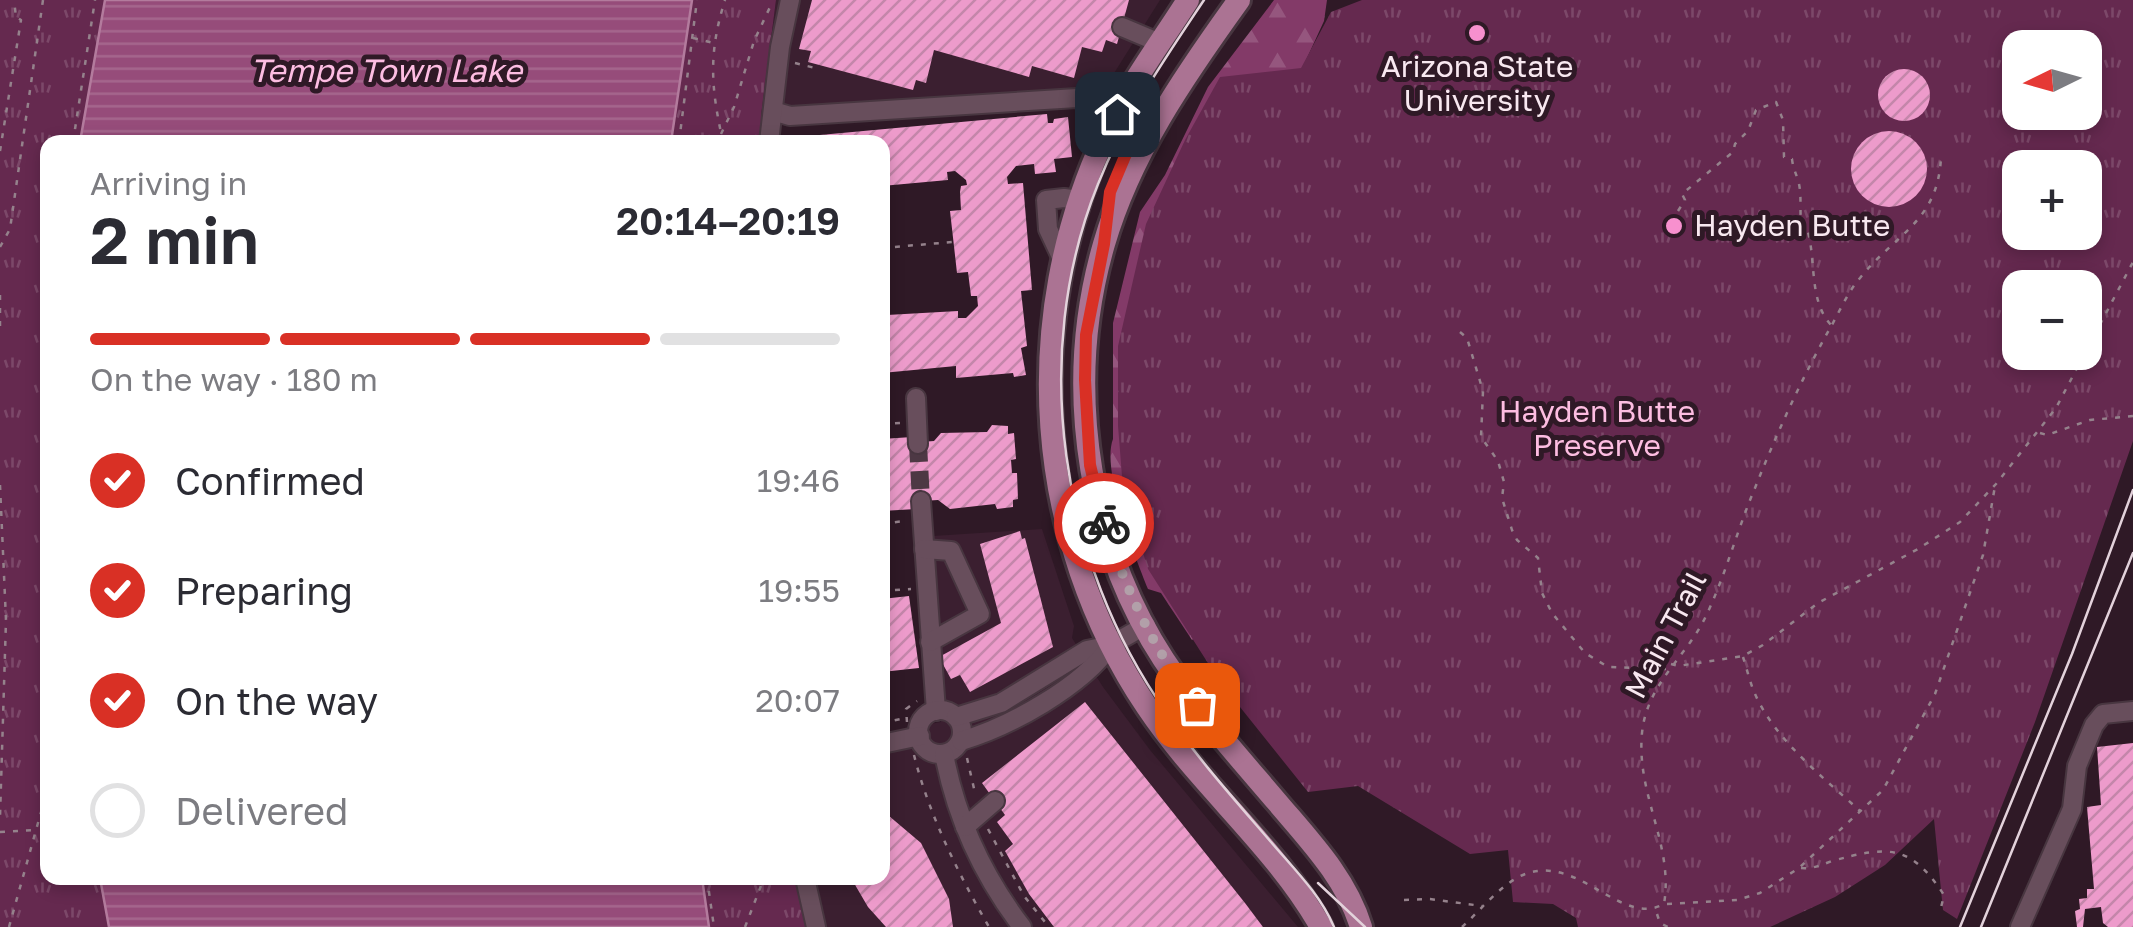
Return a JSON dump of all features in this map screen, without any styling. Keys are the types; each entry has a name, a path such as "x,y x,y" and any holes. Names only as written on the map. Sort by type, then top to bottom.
{"main road":[{"path":"1188,0 1117,114 1079,200 1062,259 1050,342 1052,448 1074,554 1111,645 1148,708 1202,779 1282,872 1321,927"},
{"path":"1104,244 1138,160 1189,70 1239,0"},
{"path":"1117,114 1156,106 1189,70"},
{"path":"1117,114 1130,128 1131,142 1110,192 1086,335 1085,400 1096,500 1125,585 1176,678 1324,857 1356,909 1361,927"}],"lane":[{"path":"770,135 778,59 790,0"},
{"path":"1122,26 1160,43"},
{"path":"773,111 790,116 1077,98 1117,114"},
{"path":"916,398 918,444"},
{"path":"920,501 936,711"},
{"path":"924,549 950,551 980,614 930,642"},
{"path":"956,717 1001,703 1087,650 1111,645 1146,625"},
{"path":"915,737 930,751 944,754 964,748 1097,666 1111,645"},
{"path":"915,737 922,720 936,711 947,711 962,726 964,748"},
{"path":"2020,927 2072,808 2074,778 2094,725 2103,714 2133,712"},
{"path":"890,742 915,737"},
{"path":"944,754 965,827 999,897 1022,927"},
{"path":"965,827 988,807"},
{"path":"806,885 816,927"}],"path":[{"path":"0,151 21,20 16,18 14,0"},
{"path":"0,246 10,229 43,0"},
{"path":"74,135 95,0"},
{"path":"680,135 697,0"},
{"path":"721,134 712,92 714,43 725,0"},
{"path":"721,134 734,108 754,40 776,0"},
{"path":"692,37 714,43"},
{"path":"778,59 814,68 816,65"},
{"path":"1678,210 1685,200 1682,194 1733,152 1735,144 1748,131 1756,110 1776,102 1783,120 1784,157 1792,159 1799,181 1802,228 1808,232 1811,243 1814,294 1832,326"},
{"name":"Main Trail","path":"1664,904 1666,864 1645,792 1645,714 1671,664 1706,616 1755,488 1832,326 1856,281 1922,218 1940,178 1941,157"},
{"path":"890,247 952,242"},
{"path":"1671,664 1743,656 1764,646 1818,603 1918,550 1960,522 2039,433 2056,408 2133,262"},
{"path":"0,295 0,327"},
{"path":"1460,332 1467,338 1483,391 1482,437 1498,460 1504,482 1502,498 1512,530 1538,558 1542,593 1552,613 1585,653 1608,666 1668,669"},
{"path":"2039,433 2047,435 2090,420 2133,416"},
{"path":"890,424 900,423"},
{"path":"1650,917 1664,904 1737,900 1760,893 1799,868 1882,790 1936,694 1983,555 1996,484"},
{"path":"0,486 6,620 0,816"},
{"path":"890,523 904,522 904,512"},
{"path":"890,590 908,589"},
{"path":"1743,656 1755,695 1775,726 1861,812"},
{"path":"890,721 906,718 915,737 922,786 962,880 988,927"},
{"path":"964,748 967,768 988,807 1024,896 1048,927"},
{"path":"9,927 12,905 40,818"},
{"path":"0,832 37,830"},
{"path":"1799,868 1816,868 1894,850 1909,856 1936,882 1944,895 1940,912"},
{"path":"1462,927 1526,874 1544,872 1574,880 1588,891"},
{"path":"709,885 714,927"},
{"path":"745,927 761,885"},
{"path":"1404,900 1430,899 1484,907"},
{"path":"1657,912 1660,923 1668,927"}],"shaded area":[{"path":"776,0 1160,0 1106,86 761,116"},
{"path":"1042,529 1074,626 1072,638 1103,687 1150,750 1298,927 824,927 815,885 890,885 890,732 941,722 933,536"}],"green space":[{"path":"0,0 105,0 81,135 40,135 40,885 101,885 109,927 0,927"},
{"path":"692,0 776,0 761,135 672,135"},
{"path":"1274,0 1327,0 1324,21 1284,108 1197,635 1192,640 1161,593 1148,589 1115,492 1111,453 1113,323 1140,212 1165,175 1208,87"},
{"name":"Hayden Butte Preserve","path":"1362,0 2133,0 2133,441 2035,722 1957,919 1943,910 1934,819 1885,865 1835,897 1770,927 1578,927 1576,918 1553,904 1513,902 1508,850 1470,854 1358,786 1308,792 1220,682 1148,569 1123,489 1118,346 1146,224 1220,77 1301,68 1331,12"},
{"path":"703,885 815,885 824,927 709,927"}],"water":[{"name":"Tempe Town Lake","path":"105,0 692,0 672,135 81,135"},
{"path":"101,885 703,885 709,927 109,927"}],"building":[{"path":"812,0 1129,0 1117,44 1106,40 1102,52 1082,47 1074,78 1032,66 1029,77 934,50 926,83 916,80 913,90 808,62 811,51 799,49"},
{"path":"1904,69 1923,76 1930,95 1923,114 1904,121 1885,114 1878,95 1885,76"},
{"path":"1047,114 1048,123 1053,123 1054,119 1068,117 1072,157 1054,159 1056,172 1035,174 1034,164 1016,166 1007,177 1008,184 1023,183 1032,290 1021,291 1027,346 1021,348 1026,375 956,378 956,366 890,372 890,315 958,311 958,318 966,318 978,306 977,296 971,296 968,272 957,273 950,211 961,210 961,186 967,185 966,180 955,171 947,172 948,180 890,185 890,135 820,135"},
{"path":"1889,131 1916,142 1927,169 1916,196 1889,207 1862,196 1851,169 1862,142"},
{"path":"992,425 1008,426 1008,434 1014,433 1016,459 1011,460 1012,473 1017,473 1018,499 1013,500 1013,507 997,509 995,504 950,509 938,500 921,501 916,509 890,511 890,438 912,437 921,442 934,441 941,433 987,432"},
{"path":"1020,531 1053,647 970,692 960,675 951,679 939,657 1001,623 980,544"},
{"path":"909,596 919,668 890,671 890,598"},
{"path":"1085,702 1263,927 1054,927 1029,894 1005,851 1013,844 997,822 1005,815 982,783"},
{"path":"2133,743 2133,927 2108,927 2103,923 2101,907 2085,909 2083,927 2077,927 2075,911 2080,909 2079,899 2087,898 2087,889 2094,889 2087,807 2101,805 2097,747"},
{"path":"890,817 921,843 949,899 953,927 886,927 855,885 890,885"}],"tunnel":[{"path":"918,444 921,501"}],"tram line":[{"path":"1204,0 1120,135 1098,184 1077,250 1065,318 1061,387 1066,456 1080,524 1101,590 1130,653 1190,746 1306,882 1334,927"},
{"path":"1960,927 2072,654 2133,490"},
{"path":"1981,927 2133,553"},
{"path":"1318,883 1365,927"}],"way so far":[{"path":"1104,523 1125,585 1160,653 1197,705"}],"place":[{"name":"Arizona State University","path":"1477,33"},
{"name":"Hayden Butte","path":"1674,226"}],"route":[{"path":"1104,523 1090,465 1086,335 1110,192 1131,142 1130,128 1117,114"}]}
